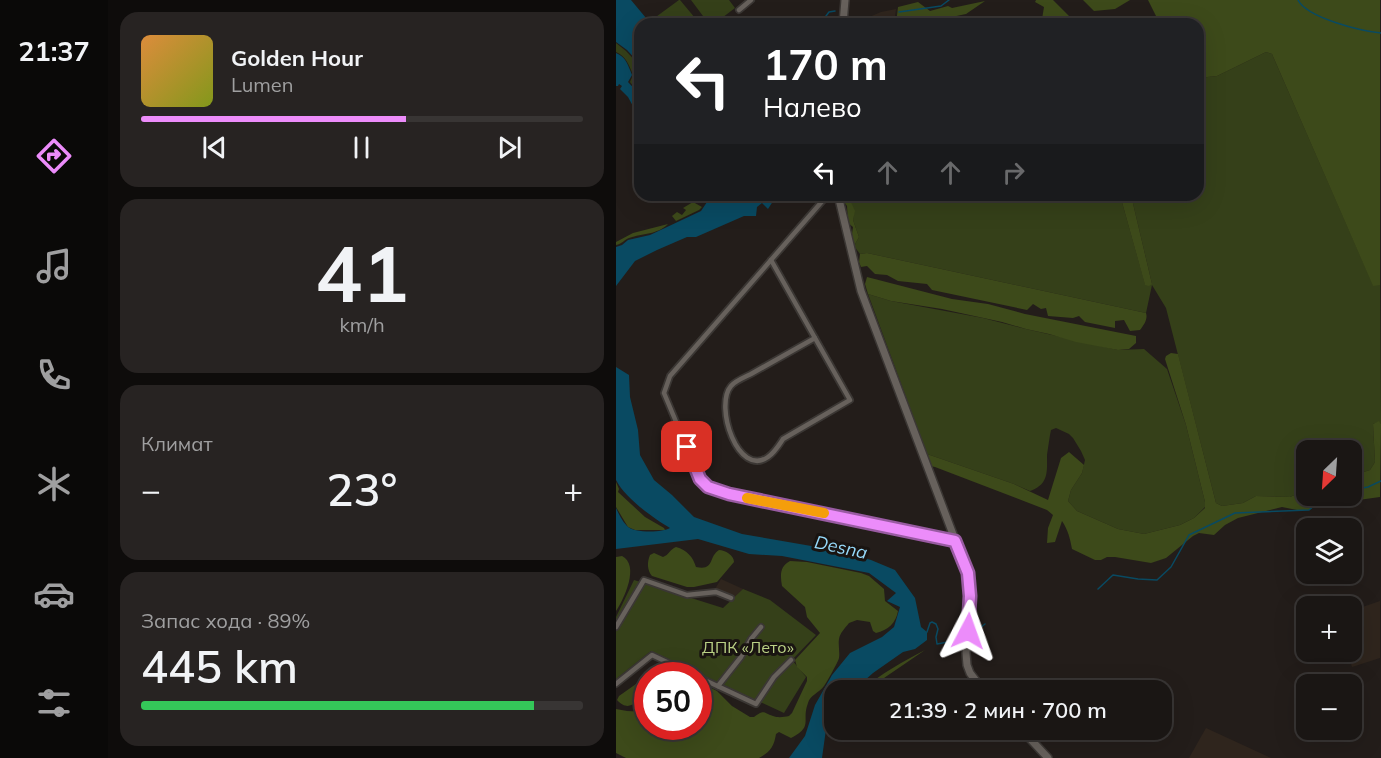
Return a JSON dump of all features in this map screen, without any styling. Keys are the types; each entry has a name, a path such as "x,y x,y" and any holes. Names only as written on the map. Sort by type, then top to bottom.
{"main road":[{"path":"844,18 845,0"},
{"path":"839,201 861,291 968,573 970,596 966,653 968,669 975,680"},
{"path":"1031,740 1048,758"}],"street":[{"path":"739,10 751,0"},
{"path":"822,201 670,376 664,393 700,479 708,487 729,494 955,541"},
{"path":"771,260 850,400 783,439 768,457 754,460 744,456 728,428 725,401 731,386 815,338"},
{"path":"616,627 644,580 687,595 716,592 731,598"},
{"path":"718,686 741,657 760,627"},
{"path":"643,662 652,655 667,662"},
{"path":"712,683 756,704 774,677 791,660"},
{"path":"616,684 634,670"}],"shaded area":[{"path":"896,9 895,18 867,18"},
{"path":"721,579 743,589 736,597 715,589"},
{"path":"1380,601 1380,658 1352,667 1350,662 1362,662 1362,607"},
{"path":"1206,728 1271,758 1189,758"}],"green space":[{"path":"680,0 695,18 654,18"},
{"path":"691,0 729,0 735,8 722,18 704,18"},
{"path":"1036,0 1053,0 1068,18 1042,18 1044,7 1035,2"},
{"path":"1083,0 1130,0 1115,9 1094,11"},
{"path":"1148,0 1380,0 1380,285 1373,286 1272,54 1266,52 1217,76 1204,77 1204,18 1157,18"},
{"path":"985,1 966,14 947,18 897,18 898,7 918,2 930,11 948,6 952,8"},
{"path":"616,43 634,60 634,87 630,82 633,75 625,58 616,52"},
{"path":"1266,52 1272,54 1373,285 1380,285 1381,424 1379,422 1373,424 1375,462 1370,470 1362,473 1362,440 1296,440 1296,494 1290,497 1256,496 1243,503 1222,506 1216,503 1166,308 1152,285 1146,313 867,253 860,254 854,246 859,237 853,220 854,211 850,201 1122,201 1145,284 1152,284 1132,201 1204,201 1204,77 1217,76"},
{"path":"851,201 855,211 853,220 859,237 854,246 853,227 848,223 847,206 844,202"},
{"path":"1122,201 1132,201 1152,284 1145,285"},
{"path":"693,202 702,207 676,221 672,216 677,212 682,215 686,210 683,208"},
{"path":"668,224 664,228 629,238 616,245 616,242 633,233"},
{"path":"867,253 1146,313 1146,320 1140,330 1130,331 1124,320 1115,321 1115,328 1085,322 1079,316 1073,318 1048,316 1046,308 1041,309 1033,304 1027,310 932,290 927,284 898,281 887,275 875,274 867,266 861,267 860,254"},
{"path":"867,277 952,299 988,304 1025,314 1136,336 1136,343 1129,349 1118,350 942,309 891,301 868,294 865,284"},
{"path":"868,294 891,301 983,318 1118,350 1144,349 1167,369 1186,425 1205,507 1194,518 1180,525 1144,534 1118,529 1077,511 1068,501 1071,490 1082,473 1085,460 1073,438 1056,428 1051,430 1046,477 1041,485 1030,491 927,454"},
{"path":"1171,353 1178,354 1216,503 1222,506 1243,503 1256,496 1290,497 1296,494 1296,506 1315,506 1309,510 1282,507 1238,518 1225,525 1214,535 1199,533 1193,536 1166,558 1151,563 1115,557 1095,560 1072,549 1062,521 1055,542 1047,543 1048,528 1053,515 1047,510 927,463 927,454 1014,484 1048,500 1061,458 1069,452 1084,465 1068,501 1077,511 1118,529 1144,534 1180,525 1194,518 1205,508 1205,502 1166,356"},
{"path":"1379,421 1381,424 1380,497 1362,500 1362,473 1370,470 1375,462 1373,424"},
{"path":"616,482 618,492 645,517 665,530 635,530 628,527 616,507"},
{"path":"676,547 689,554 696,567 702,568 709,565 719,550 729,553 734,562 717,582 694,587 652,576 648,566 650,555 654,553 663,557"},
{"path":"622,556 627,560 630,574 623,599 616,611 616,557"},
{"path":"790,561 807,562 869,576 884,589 885,601 898,611 897,615 888,628 876,633 870,622 857,620 849,623 840,635 839,656 830,677 824,680 824,686 809,700 805,726 791,738 779,732 776,734 771,749 759,758 626,758 616,753 616,709 634,711 634,740 712,740 712,688 732,706 750,717 762,712 775,717 789,716 792,713 807,681 807,677 797,667 795,660 820,633 807,617 805,607 782,586 784,565"},
{"name":"ДПК «Лето»","path":"634,580 723,608 743,589 770,600 816,635 792,660 806,677 784,713 712,679 712,662 675,662 651,651 634,662 634,665 616,679 616,617"},
{"path":"925,650 884,680 874,680"},
{"path":"634,685 634,704 629,706 621,704 617,700"}],"water":[{"path":"616,0 631,0 646,18 634,18 634,58 616,42"},
{"path":"616,53 626,62 632,75 628,82 634,88 634,108 620,89 622,86 619,84 616,86"},
{"path":"708,201 773,201 768,209 762,203 757,207 756,216 744,216 696,237 687,237 635,261 616,286 616,247 628,240 650,235 701,211"},
{"path":"616,367 629,375 630,397 638,430 640,455 654,480 694,517 742,534 846,552 895,570 915,598 921,627 927,632 927,640 915,649 903,652 865,680 829,680 850,653 882,637 894,627 900,607 887,601 896,593 869,573 782,556 749,554 698,539 616,549 616,508 627,526 635,530 648,532 670,528 633,500 616,480"},
{"path":"824,689 824,740 822,758 789,758 805,736 815,705"}],"waterway":[{"path":"899,12 941,6 949,0"},
{"path":"1298,0 1303,7 1323,18 1361,30 1381,33"},
{"path":"824,18 829,12 835,11"},
{"path":"1362,488 1381,481"},
{"path":"1098,589 1113,575 1157,580 1171,567 1189,535 1235,513 1309,510 1314,506"},
{"path":"927,632 930,623 936,624 937,644 948,642 959,635"},
{"path":"972,634 985,624"}],"slow traffic":[{"path":"747,498 824,513"}],"route":[{"path":"687,447 700,479 708,487 729,494 955,541 968,573 970,596 968,631"}],"water label":[{"name":"Desna","path":"841,547"}]}
